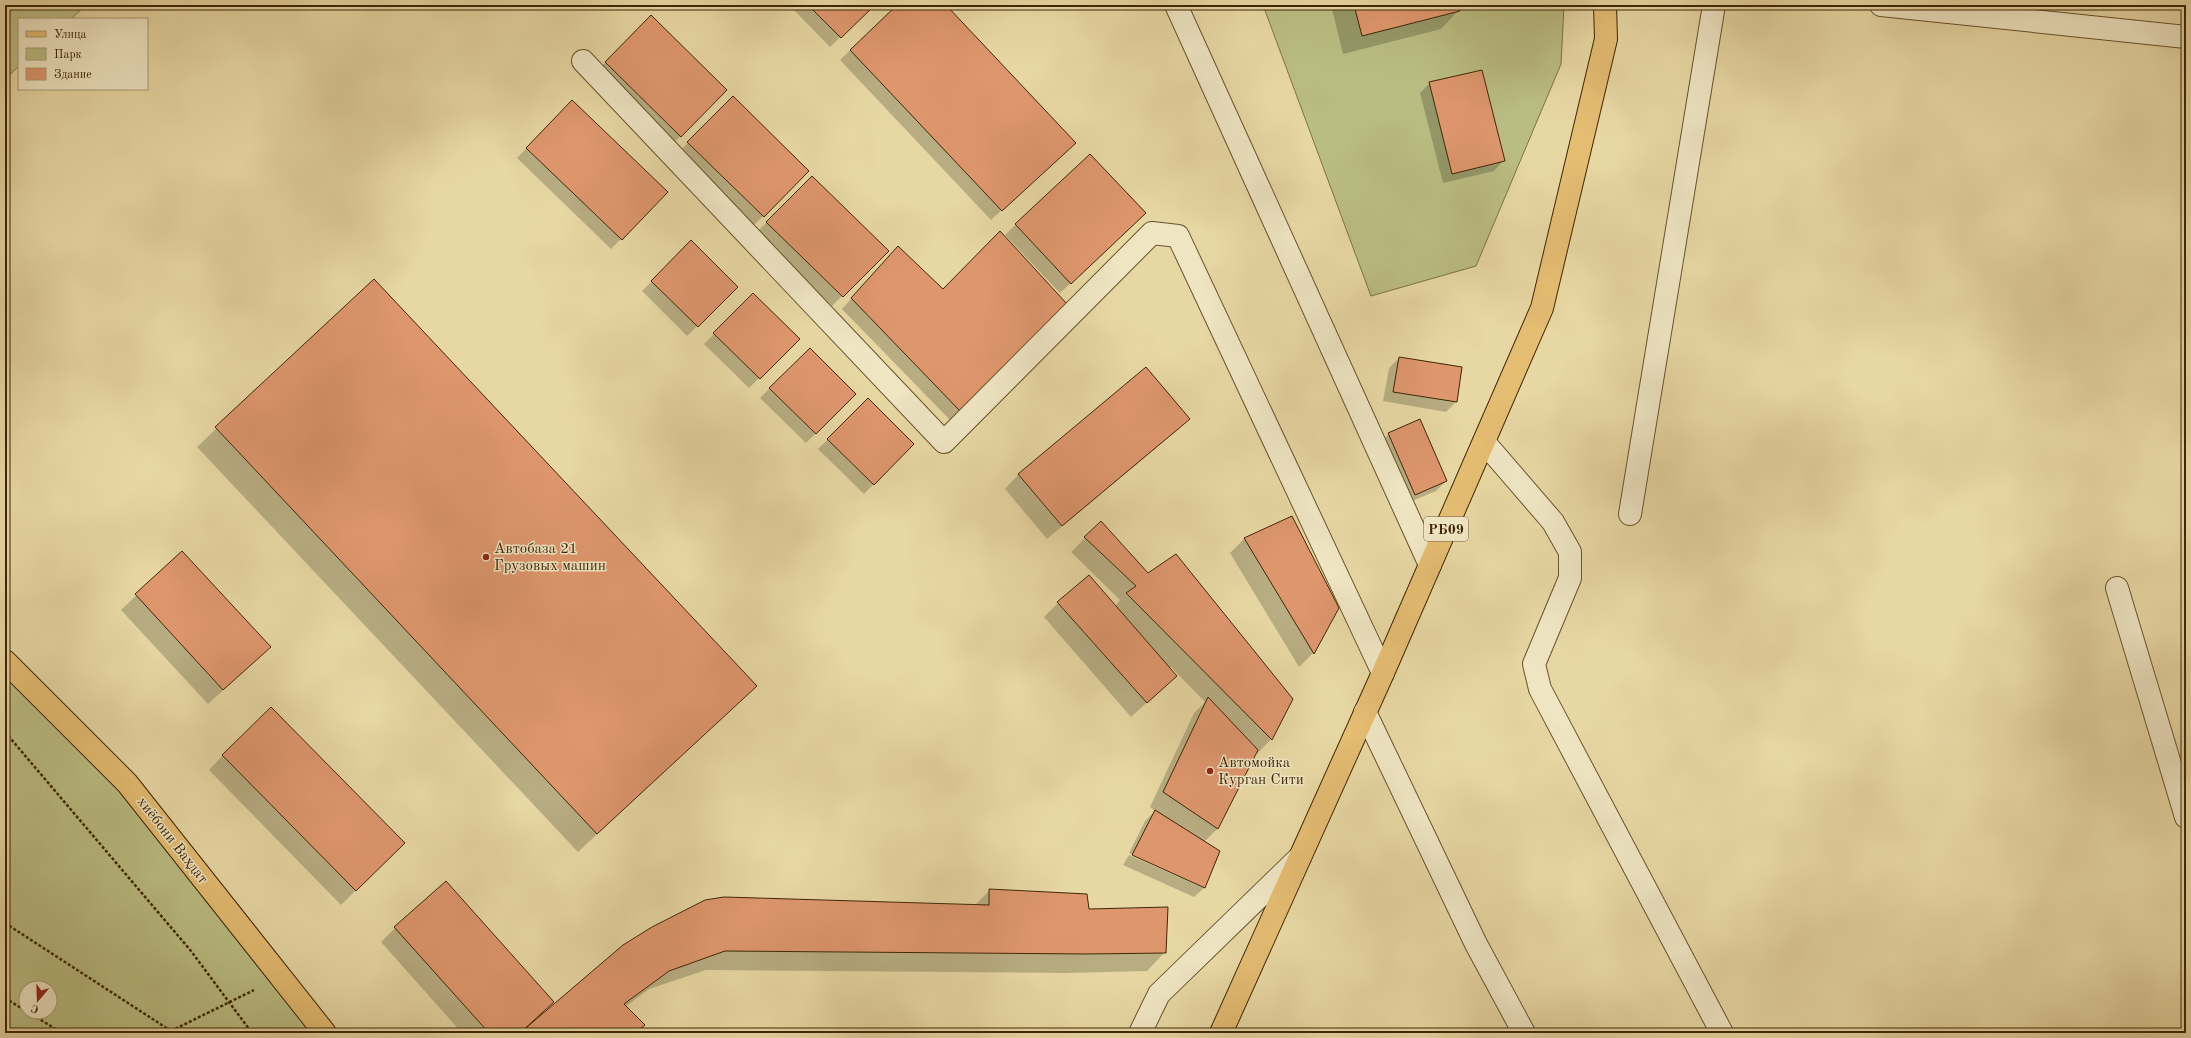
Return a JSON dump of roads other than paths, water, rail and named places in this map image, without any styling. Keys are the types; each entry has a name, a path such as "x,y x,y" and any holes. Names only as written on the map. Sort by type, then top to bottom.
{"main road":[{"name":"РБ09","path":"1221,1033 1383,673 1542,308 1606,39 1605,5"},
{"name":"хиёбони Ваҳдат","path":"5,661 127,783 325,1033"}],"street":[{"path":"1176,5 1430,565"},
{"path":"1630,514 1714,5"},
{"path":"1881,5 2186,37"},
{"path":"583,62 944,442 1152,233 1178,236 1383,673"},
{"path":"1484,442 1553,522 1570,552 1570,578 1534,664 1540,689 1722,1033"},
{"path":"2116,588 2186,817"},
{"path":"1365,712 1476,944 1524,1033"},
{"path":"1140,1033 1159,994 1301,856"}],"place":[{"name":"Автобаза 21 Грузовых машин","path":"486,557"},
{"name":"Автомойка Курган Сити","path":"1210,771"}]}
